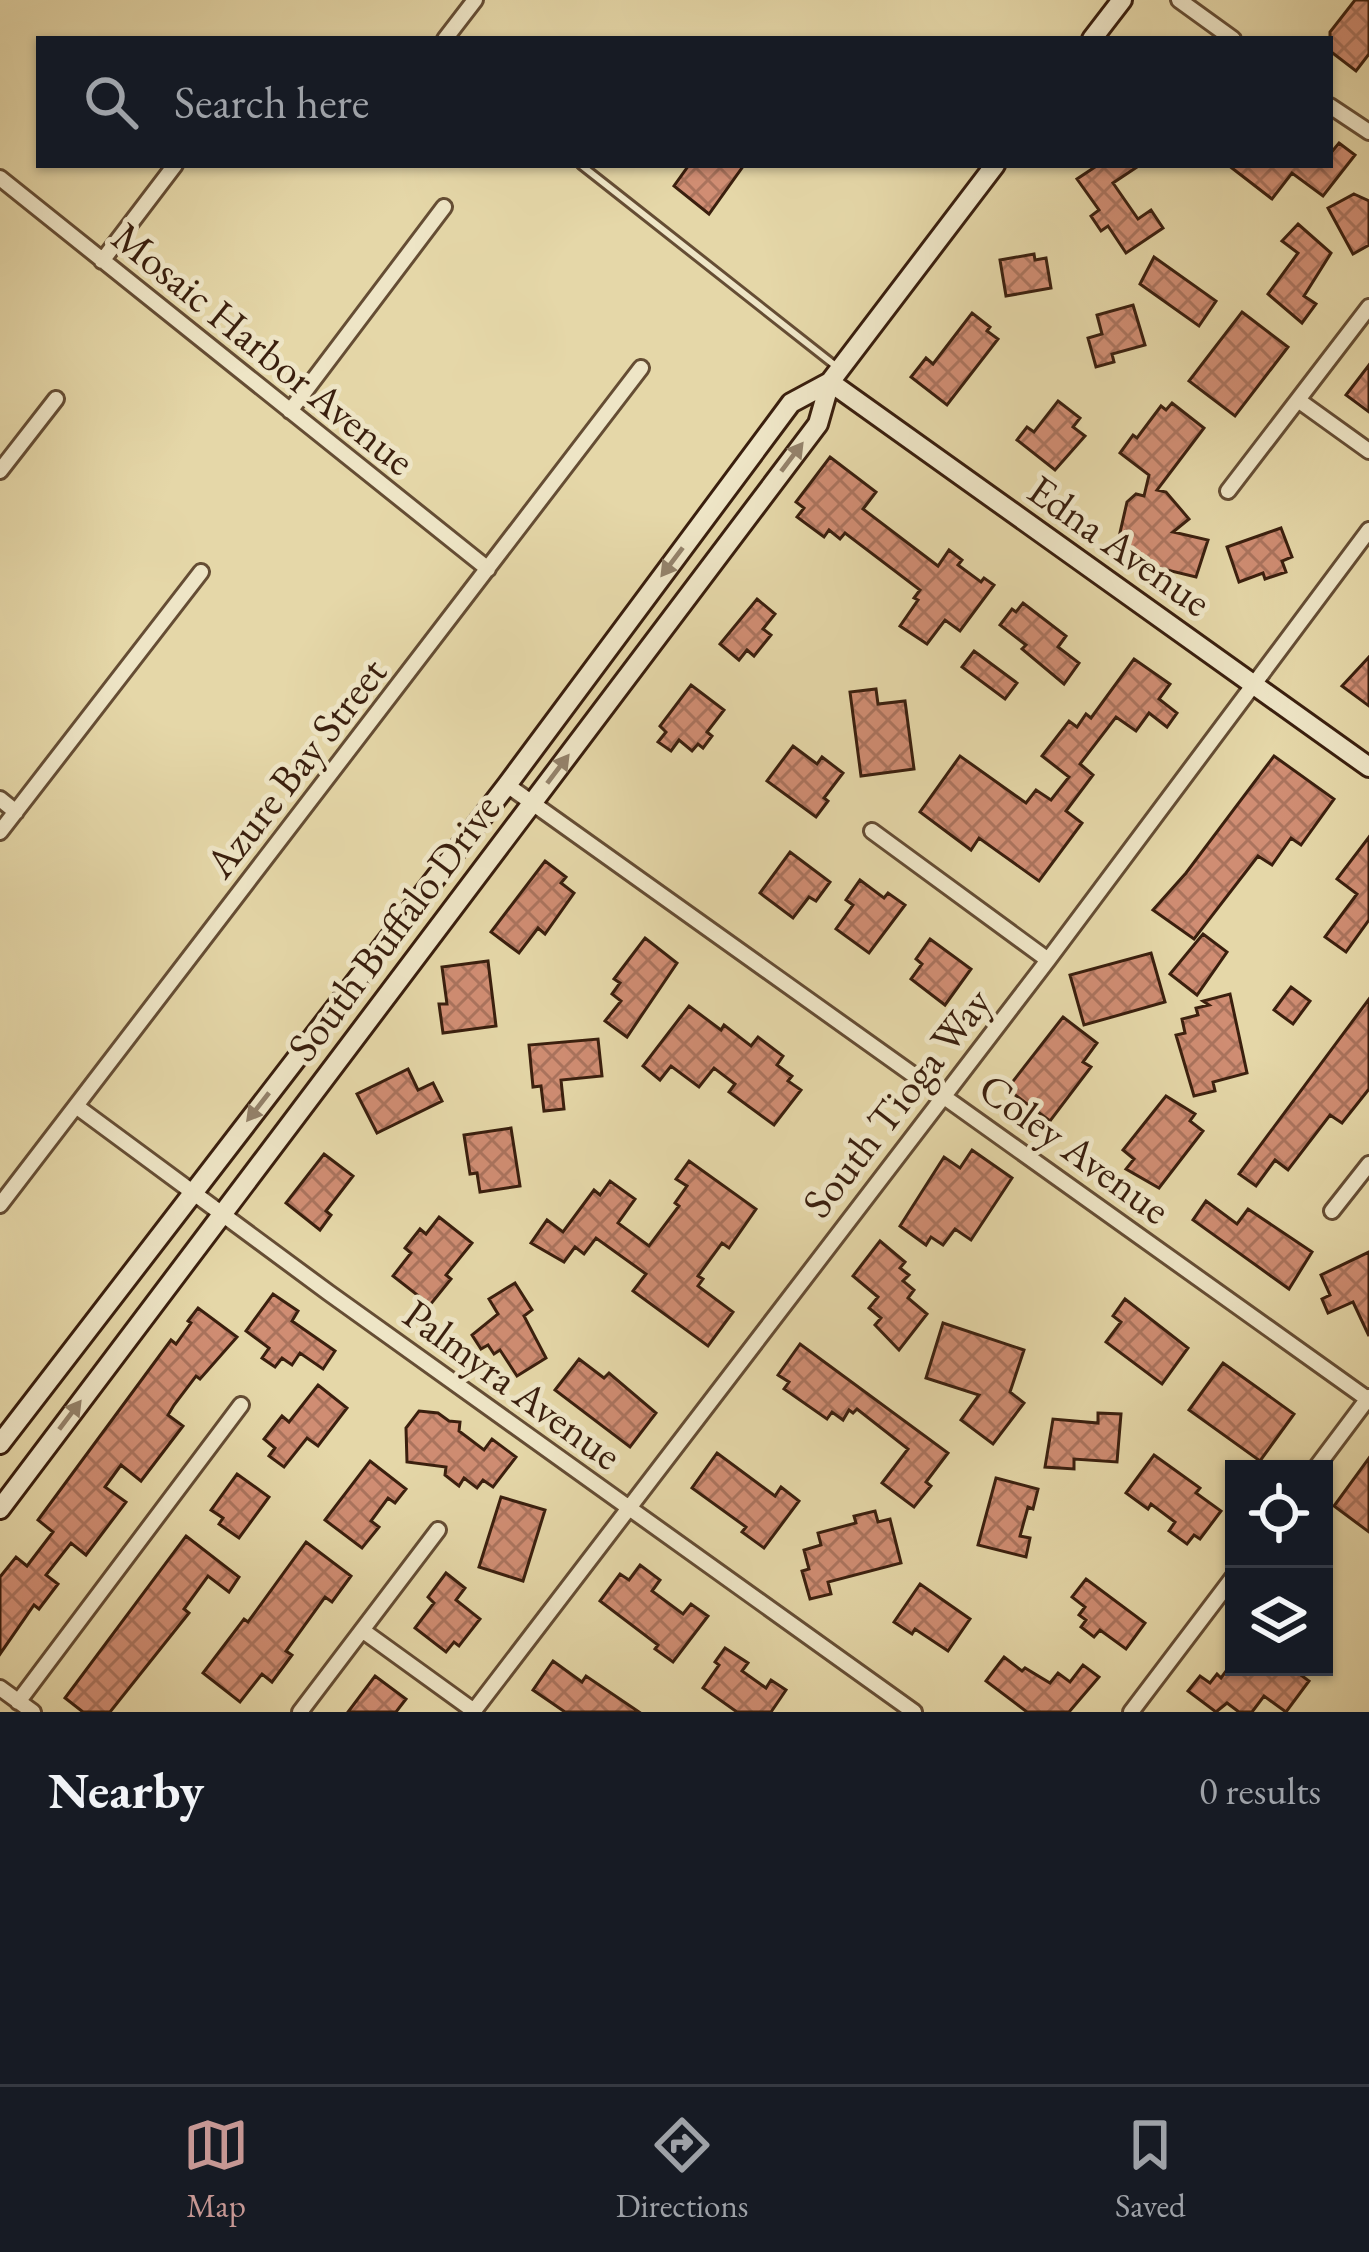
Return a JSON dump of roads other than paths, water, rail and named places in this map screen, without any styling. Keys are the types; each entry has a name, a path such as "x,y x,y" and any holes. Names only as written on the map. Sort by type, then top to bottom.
{"main road":[{"path":"1094,36 1121,0"},
{"name":"South Buffalo Drive","path":"0,1509 818,424 835,375 993,168"},
{"name":"South Buffalo Drive","path":"0,1444 507,784 791,403 835,375"},
{"name":"Edna Avenue","path":"835,375 1369,767"}],"street":[{"path":"447,36 475,0"},
{"path":"1179,0 1229,36"},
{"path":"1333,108 1369,132"},
{"path":"102,261 173,168"},
{"name":"Mosaic Harbor Avenue","path":"0,178 488,569"},
{"path":"290,412 444,207"},
{"path":"1228,491 1369,307"},
{"name":"Azure Bay Street","path":"0,1205 641,368"},
{"path":"0,471 56,399"},
{"path":"1298,400 1369,451"},
{"name":"South Tioga Way","path":"479,1710 1369,530"},
{"path":"0,832 201,572"},
{"name":"Coley Avenue","path":"507,784 1368,1399"},
{"path":"0,799 16,812"},
{"path":"872,831 1048,960"},
{"name":"Palmyra Avenue","path":"76,1106 219,1214 914,1712"},
{"path":"1332,1211 1369,1164"},
{"path":"1322,1460 1368,1399"},
{"path":"14,1704 241,1405"},
{"path":"299,1712 438,1530"},
{"path":"1131,1712 1225,1588"},
{"path":"362,1630 479,1710"},
{"path":"0,1688 14,1704 33,1712"}],"lane":[{"path":"585,168 835,375"}]}
